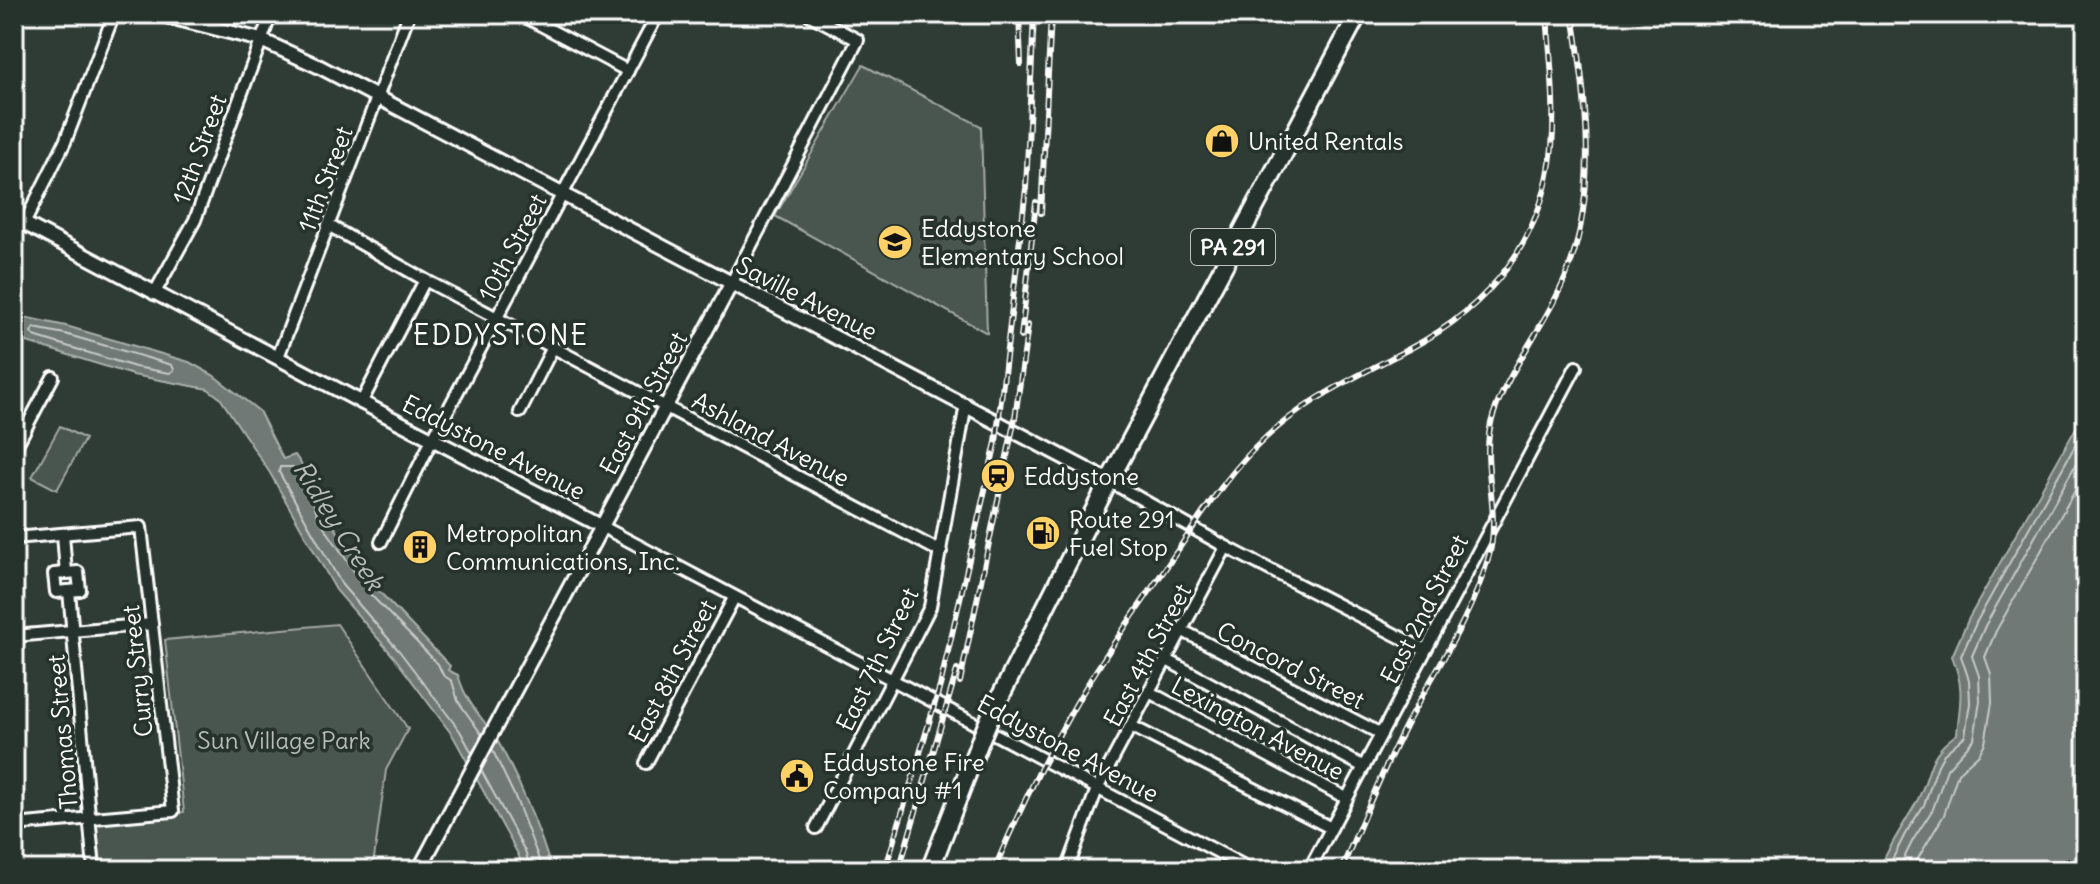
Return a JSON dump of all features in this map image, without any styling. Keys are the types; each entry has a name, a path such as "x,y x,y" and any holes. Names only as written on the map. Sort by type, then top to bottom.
{"main road":[{"name":"PA 291","path":"930,870 991,715 1109,481 1358,14"}],"street":[{"path":"19,221 65,142 114,14"},
{"name":"Saville Avenue","path":"158,14 261,40 377,97 966,404 1226,547 1425,650"},
{"name":"12th Street","path":"154,294 195,220 271,14"},
{"name":"11th Street","path":"278,357 409,14"},
{"path":"520,14 628,71"},
{"name":"10th Street","path":"381,542 658,14"},
{"name":"East 9th Street","path":"419,870 858,40 808,14"},
{"name":"Eddystone Avenue","path":"19,221 1252,870"},
{"name":"Ashland Avenue","path":"328,225 425,280 941,552"},
{"path":"361,403 425,280"},
{"path":"520,412 553,347"},
{"name":"East 2nd Street","path":"1309,870 1576,367"},
{"path":"14,450 53,377"},
{"name":"East 7th Street","path":"816,828 930,607 966,404"},
{"name":"Curry Street","path":"63,534 141,527 173,811 89,818"},
{"path":"14,538 63,534"},
{"name":"Thomas Street","path":"63,534 66,573 54,574 56,592 69,591 94,870"},
{"name":"East 4th Street","path":"1067,870 1097,789 1151,693 1226,547"},
{"name":"East 8th Street","path":"646,763 734,598"},
{"path":"14,636 152,624"},
{"name":"Concord Street","path":"1183,631 1381,734"},
{"path":"1167,660 1364,767"},
{"name":"Lexington Avenue","path":"1151,693 1346,798"},
{"path":"1131,726 1331,828"},
{"path":"14,825 89,818"}],"green space":[{"path":"863,65 981,126 987,333 775,216"},
{"path":"60,426 85,439 57,490 32,477"},
{"name":"Sun Village Park","path":"337,624 408,729 386,770 374,859 368,870 102,870 96,823 184,812 165,640"}],"water":[{"path":"14,315 66,326 189,362 213,375 259,411 283,459 295,455 318,489 326,514 375,587 450,666 448,670 458,675 472,706 509,763 530,808 552,870 524,870 453,736 394,657 336,590 270,473 220,398 208,389 133,375 14,338"},
{"path":"2086,410 2086,870 1879,870 1916,803 1934,758 1946,742 1957,734 1960,687 1952,656 1969,618"}],"railway":[{"path":"1019,14 1021,64"},
{"path":"885,870 940,686 996,442 1026,188 1034,14"},
{"path":"1041,213 1051,14"},
{"path":"994,870 1038,774 1091,679 1229,477 1288,418 1347,381 1438,332 1488,291 1508,267 1525,240 1547,180 1553,114 1547,14"},
{"path":"1341,870 1396,744 1462,624 1481,581 1492,541 1488,451 1493,416 1508,381 1558,294 1576,245 1583,212 1587,146 1573,14"},
{"path":"1021,337 1036,202"},
{"path":"960,682 1015,418 1028,325"},
{"path":"899,870 957,670"}],"place":[{"name":"United Rentals","path":"1222,141"},
{"name":"Eddystone Elementary School","path":"895,242"},
{"name":"Eddystone","path":"998,476"},
{"name":"Route 291 Fuel Stop","path":"1043,533"},
{"name":"Metropolitan Communications, Inc.","path":"420,547"},
{"name":"Eddystone Fire Company #1","path":"797,776"}],"district":[{"name":"EDDYSTONE","path":"501,335"}],"water label":[{"name":"Ridley Creek","path":"339,525"}]}
